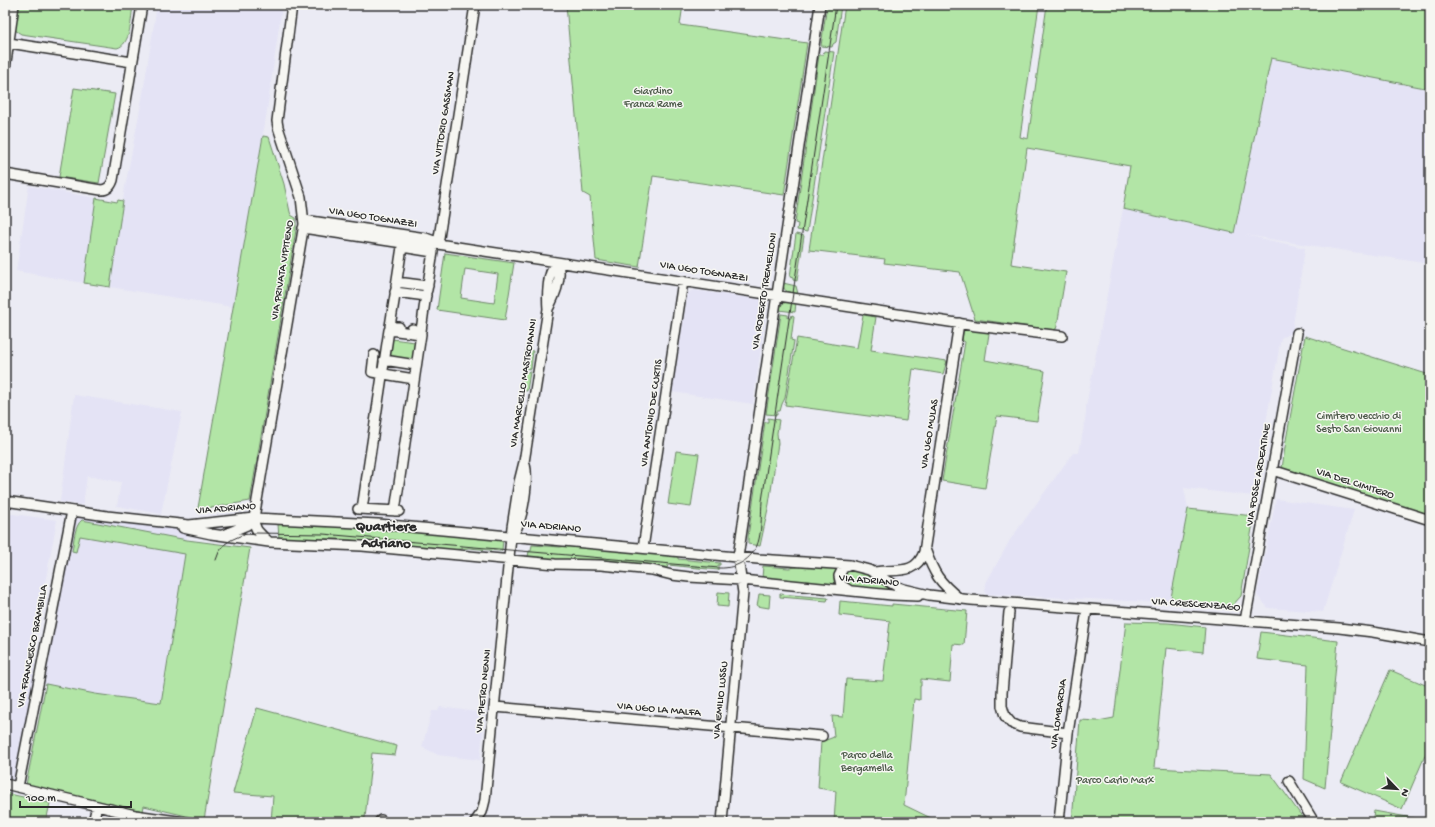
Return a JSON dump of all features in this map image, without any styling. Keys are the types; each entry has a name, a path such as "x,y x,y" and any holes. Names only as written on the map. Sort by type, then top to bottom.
{"street":[{"path":"5,69 14,5"},
{"path":"5,174 101,190 108,188 113,180 142,5"},
{"name":"VIA PRIVATA VIPITENO","path":"254,518 304,224 301,197 277,121 292,5"},
{"name":"VIA VITTORIO GASSMAN","path":"438,244 475,5"},
{"name":"VIA ROBERTO TREMELLONI","path":"742,580 738,557 820,5"},
{"path":"9,44 132,62"},
{"name":"VIA UGO TOGNAZZI","path":"304,224 429,247 438,244 959,323 1062,336"},
{"path":"402,247 433,252 427,292 421,331 390,326 402,247"},
{"name":"VIA MARCELLO MASTROIANNI","path":"510,560 512,536 519,526 526,483 526,473 520,461 548,309 550,273 556,263"},
{"name":"VIA ANTONIO DE CURTIS","path":"644,548 683,281"},
{"path":"396,287 427,292"},
{"name":"VIA UGO MULAS","path":"874,572 908,570 919,562 925,549 959,323"},
{"path":"389,330 421,334 397,511 360,509 382,373 389,330"},
{"name":"VIA FOSSE ARDEATINE","path":"1245,621 1297,333"},
{"path":"374,355 372,372 414,379"},
{"path":"384,360 416,365"},
{"name":"VIA DEL CIMITERO","path":"1272,470 1430,520"},
{"name":"VIA ADRIANO","path":"5,501 72,511 188,525 254,518 378,524 738,557 850,564 874,572 900,588 929,595 960,599"},
{"name":"VIA FRANCESCO BRAMBILLA","path":"18,787 72,511"},
{"path":"221,536 246,525 254,518"},
{"path":"254,518 254,525 256,529 269,542"},
{"name":"VIA ADRIANO","path":"164,523 221,536 269,542 362,546 510,560 574,565 591,564 652,570 677,575 905,596 929,595"},
{"path":"925,549 932,567 941,582 960,599"},
{"name":"VIA PIETRO NENNI","path":"475,822 482,812 485,800 510,560"},
{"path":"850,564 842,570 838,579 842,587 852,591"},
{"name":"VIA EMILIO LUSSU","path":"722,822 743,592 742,580"},
{"name":"VIA CRESCENZAGO","path":"960,599 1358,630 1430,642"},
{"name":"VIA LOMBARDIA","path":"1059,822 1068,733 1086,609"},
{"path":"1009,612 1002,693 1002,706 1005,716 1010,723 1020,728 1068,733"},
{"name":"VIA UGO LA MALFA","path":"495,707 822,736"},
{"path":"1289,782 1314,822"},
{"path":"5,784 140,816 184,822"},
{"path":"93,822 97,806"},
{"path":"379,822 381,820 382,822"}],"shaded area":[{"path":"157,5 282,5 266,117 233,307 110,287 125,187 142,99"},
{"path":"1271,58 1430,89 1430,264 1245,235 1305,248 1292,332 1281,338 1253,496 1184,488 1188,509 1170,603 985,594 986,583 1010,540 1073,453 1079,453 1086,407 1123,209 1234,233"},
{"path":"29,186 96,198 84,283 16,271"},
{"path":"693,290 764,300 767,302 753,404 672,392 688,293"},
{"path":"74,395 182,412 161,514 117,506 121,482 87,476 83,505 60,502"},
{"path":"1276,499 1354,510 1323,612 1268,608 1257,595"},
{"path":"72,511 188,529 161,704 95,694 38,683"},
{"path":"5,513 57,520 30,662 35,664 33,674 39,675 17,785 5,782"},
{"path":"440,707 485,713 480,760 438,755 422,747 432,711 438,711"}],"green space":[{"path":"18,5 133,5 128,37 122,46 117,48 21,34 15,30"},
{"name":"Giardino Franca Rame","path":"566,5 683,5 680,25 807,43 784,195 653,176 639,267 596,260 590,197 583,193"},
{"path":"827,5 841,5 836,42 832,47 821,46"},
{"path":"845,5 1039,5 1020,137 1028,139 1047,5 1430,5 1430,89 1271,58 1234,233 1123,209 1130,166 1027,148 1011,264 1066,272 1057,326 1056,329 1053,330 975,319 960,272 884,263 885,259 809,250"},
{"path":"824,51 834,52 807,232 797,230 798,224 795,223 819,55 823,55"},
{"path":"74,88 115,94 99,183 59,177"},
{"path":"263,136 269,137 284,184 291,215 296,218 296,230 250,501 205,509 198,508"},
{"path":"96,198 117,202 118,200 123,201 110,287 84,283"},
{"path":"796,234 804,236 797,281 790,277"},
{"path":"445,253 514,263 505,320 437,310","holes":["465,269 498,274 494,303 461,298"]},
{"path":"783,283 796,286 798,294 786,291"},
{"path":"789,301 796,302 795,312 779,310 782,304"},
{"path":"781,314 788,315 788,318 791,318 792,315 794,316 791,340 794,341 785,398 780,411 777,411 777,415 766,414"},
{"path":"863,315 876,317 871,350 947,361 943,374 913,369 906,421 785,405 797,338 857,348"},
{"path":"964,327 990,327 985,360 1045,371 1037,421 997,416 985,488 942,481 965,342 962,340"},
{"name":"Cimitero vecchio di Sesto San Giovanni","path":"1305,336 1430,375 1430,517 1282,469"},
{"path":"392,339 415,342 412,360 389,357"},
{"path":"526,350 533,351 531,369 523,368"},
{"path":"523,371 530,372 527,391 520,390"},
{"path":"768,418 779,420 777,433 778,443 769,504 760,546 748,544 748,536 765,422 768,422"},
{"path":"676,451 699,454 691,507 668,504"},
{"path":"1188,509 1254,516 1241,596 1232,606 1170,603"},
{"path":"82,520 187,540 250,548 204,820 144,806 143,811 26,785 46,684 95,694 161,703 185,554 80,536 76,552 72,551 77,526"},
{"path":"278,524 341,524 503,540 502,550 500,551 469,548 452,550 340,539 279,539"},
{"path":"532,545 560,547 571,545 678,555 678,559 720,563 720,565 718,565 718,570 668,565 667,568 594,560 571,561 528,557"},
{"path":"763,566 789,568 803,566 823,568 836,567 834,579 835,585 826,586 796,581 762,578"},
{"path":"849,570 863,570 897,591 850,588 843,579 844,575"},
{"path":"718,592 729,593 728,607 717,606"},
{"path":"759,594 770,595 769,608 757,606"},
{"path":"780,594 828,598 827,601 780,597"},
{"name":"Parco della Bergamella","path":"840,601 967,611 964,645 953,644 950,682 921,679 920,700 914,699 904,805 937,821 950,822 834,822 836,791 818,788 821,742 834,737 832,716 843,717 846,679 883,681 890,621 839,615"},
{"name":"Parco Carlo Marx","path":"1126,622 1168,623 1205,627 1203,652 1166,648 1154,768 1271,774 1306,822 1072,822 1080,720 1098,721 1114,718"},
{"path":"1261,632 1338,641 1325,788 1304,779 1308,665 1257,659"},
{"path":"1390,670 1430,687 1430,744 1402,809 1341,782"},
{"path":"257,708 397,746 395,755 372,753 365,818 359,822 271,822 273,796 233,793"},
{"path":"5,793 50,803 46,822 5,822"},
{"path":"1374,811 1430,821 1430,822 1372,822"}],"tram line":[{"path":"216,560 219,552 225,544 242,535 255,533 323,534 719,568 726,568 745,561 754,551 760,534 762,501 836,5"}],"district":[{"name":"Quartiere Adriano","path":"386,536"}]}
